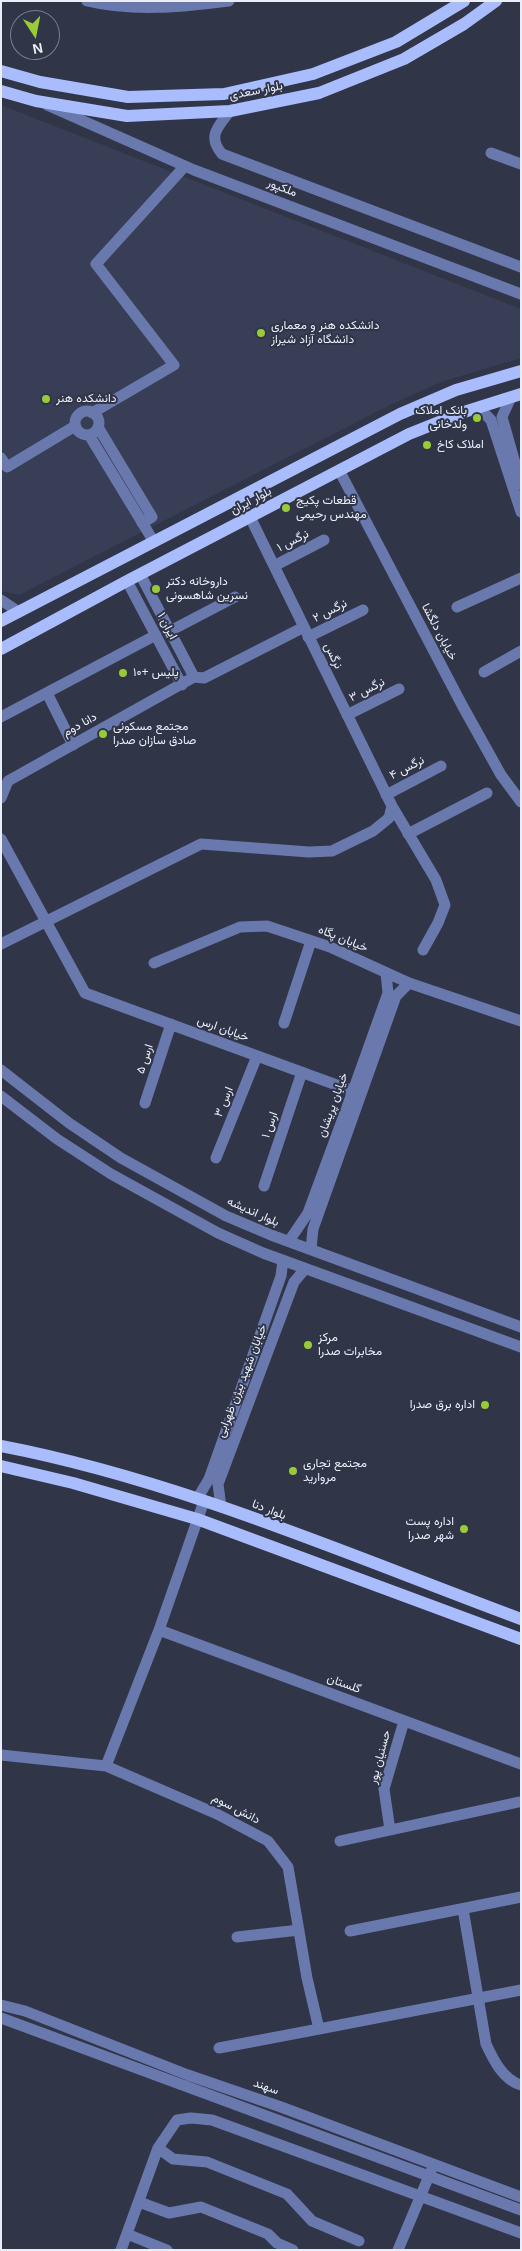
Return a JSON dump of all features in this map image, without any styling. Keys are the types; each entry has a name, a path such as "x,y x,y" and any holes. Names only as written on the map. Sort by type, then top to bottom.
{"main road":[{"name":"بلوار سعدی","path":"1,71 40,82 128,97 224,94 313,74 396,42 464,1"},
{"name":"بلوار سعدی","path":"1,91 36,101 127,116 230,111 318,93 404,59 464,24 496,1"},
{"name":"بلوار ایران","path":"1,621 400,414 456,390 521,371"},
{"name":"بلوار ایران","path":"1,649 140,574 409,434 470,410 516,396"},
{"name":"بلوار دنا","path":"1,1446 78,1464 200,1500 521,1619"},
{"path":"1,1466 73,1483 197,1519 521,1639"}],"street":[{"path":"87,1 105,5 180,8 229,1"},
{"name":"ملکپور","path":"36,101 185,166 521,294"},
{"name":"ملکپور","path":"230,111 218,127 214,139 214,145 222,154 521,267"},
{"path":"491,153 521,164"},
{"path":"1,458 7,467 75,426 78,415 84,412 92,413 174,366 96,264 185,166"},
{"path":"516,396 502,417 521,484"},
{"path":"470,410 485,414 491,420 521,512"},
{"path":"92,413 98,420 98,427 152,517 142,523"},
{"path":"75,426 80,434 89,435 98,427"},
{"path":"89,435 154,542"},
{"name":"خیابان دلگشا","path":"339,470 462,705 501,775 521,802"},
{"name":"نرگس","path":"250,517 392,806 436,880 444,905 438,923 423,950"},
{"name":"نرگس ۱","path":"274,566 324,540"},
{"name":"ایران ۱","path":"140,574 194,677"},
{"path":"457,607 521,578"},
{"name":"ایران ۱","path":"127,581 182,685"},
{"path":"170,631 235,597"},
{"path":"1,600 19,612"},
{"name":"نرگس ۲","path":"194,677 204,678 306,632 363,610"},
{"path":"1,717 156,635"},
{"path":"484,672 521,651"},
{"name":"دانا دوم","path":"1,798 8,781 194,677"},
{"name":"نرگس ۳","path":"347,715 399,689"},
{"path":"47,693 73,745"},
{"name":"نرگس ۴","path":"386,794 441,766"},
{"path":"408,834 487,793"},
{"path":"1,944 201,844 308,852 332,850 373,831 388,818 392,806"},
{"path":"1,839 46,921"},
{"name":"خیابان ارس","path":"46,921 85,993 353,1091"},
{"name":"خیابان پگاه","path":"154,963 240,927 267,926 330,947 409,983 521,1021"},
{"path":"284,1023 311,941"},
{"name":"خیابان پریشان","path":"289,1241 308,1213 353,1091 388,993 386,973"},
{"name":"خیابان پریشان","path":"311,1249 313,1229 396,996 409,983"},
{"name":"ارس ۵","path":"145,1103 171,1024"},
{"name":"ارس ۳","path":"216,1158 257,1056"},
{"name":"بلوار اندیشه","path":"1,1070 69,1123 121,1158 226,1216 521,1327"},
{"name":"ارس ۱","path":"264,1186 302,1072"},
{"path":"1,1096 57,1139 163,1206 218,1234 305,1269 521,1347"},
{"name":"خیابان شهید بیژن ظهرابی","path":"106,1766 158,1630 197,1519 200,1500 281,1276 283,1260"},
{"name":"خیابان شهید بیژن ظهرابی","path":"221,1507 218,1484 294,1282 305,1269"},
{"name":"گلستان","path":"158,1630 521,1764"},
{"name":"حسنیان پور","path":"390,1830 384,1788 404,1721"},
{"name":"دانش سوم","path":"1,1755 106,1766 216,1814 268,1842 288,1867 307,1978 319,2029"},
{"path":"340,1841 518,1802"},
{"path":"350,1930 521,1897"},
{"path":"463,1909 486,2044 495,2063 514,2083 521,2085"},
{"path":"237,1938 300,1930"},
{"path":"219,2048 521,1990"},
{"name":"سهند","path":"1,2005 25,2011 169,2068 272,2104 521,2197"},
{"path":"1,2018 521,2210"},
{"path":"121,2250 158,2148 177,2120 191,2118 212,2120 521,2233"},
{"path":"158,2148 173,2159 207,2162 287,2194 312,2221 359,2241"},
{"path":"398,2250 434,2164"},
{"path":"139,2202 169,2213 201,2206 268,2234 277,2243 293,2250"},
{"path":"127,2234 167,2250"}],"shaded area":[{"name":"دانشکده هنر و معماری دانشگاه آزاد شیراز","path":"1,105 521,309 521,358 441,382 390,405 19,595 1,591"}],"place":[{"name":"دانشکده هنر و معماری دانشگاه آزاد شیراز","path":"261,333"},
{"name":"دانشکده هنر","path":"46,399"},
{"name":"بانک املاک ولدخانی","path":"477,418"},
{"name":"املاک کاخ","path":"427,445"},
{"name":"قطعات پکیج مهندس رحیمی","path":"286,508"},
{"name":"داروخانه دکتر نسرین شاهسونی","path":"156,589"},
{"name":"پلیس +۱۰","path":"123,673"},
{"name":"مجتمع مسکونی صادق سازان صدرا","path":"103,734"},
{"name":"مرکز مخابرات صدرا","path":"308,1345"},
{"name":"اداره برق صدرا","path":"485,1405"},
{"name":"مجتمع تجاری مروارید","path":"293,1471"},
{"name":"اداره پست شهر صدرا","path":"464,1529"}]}
